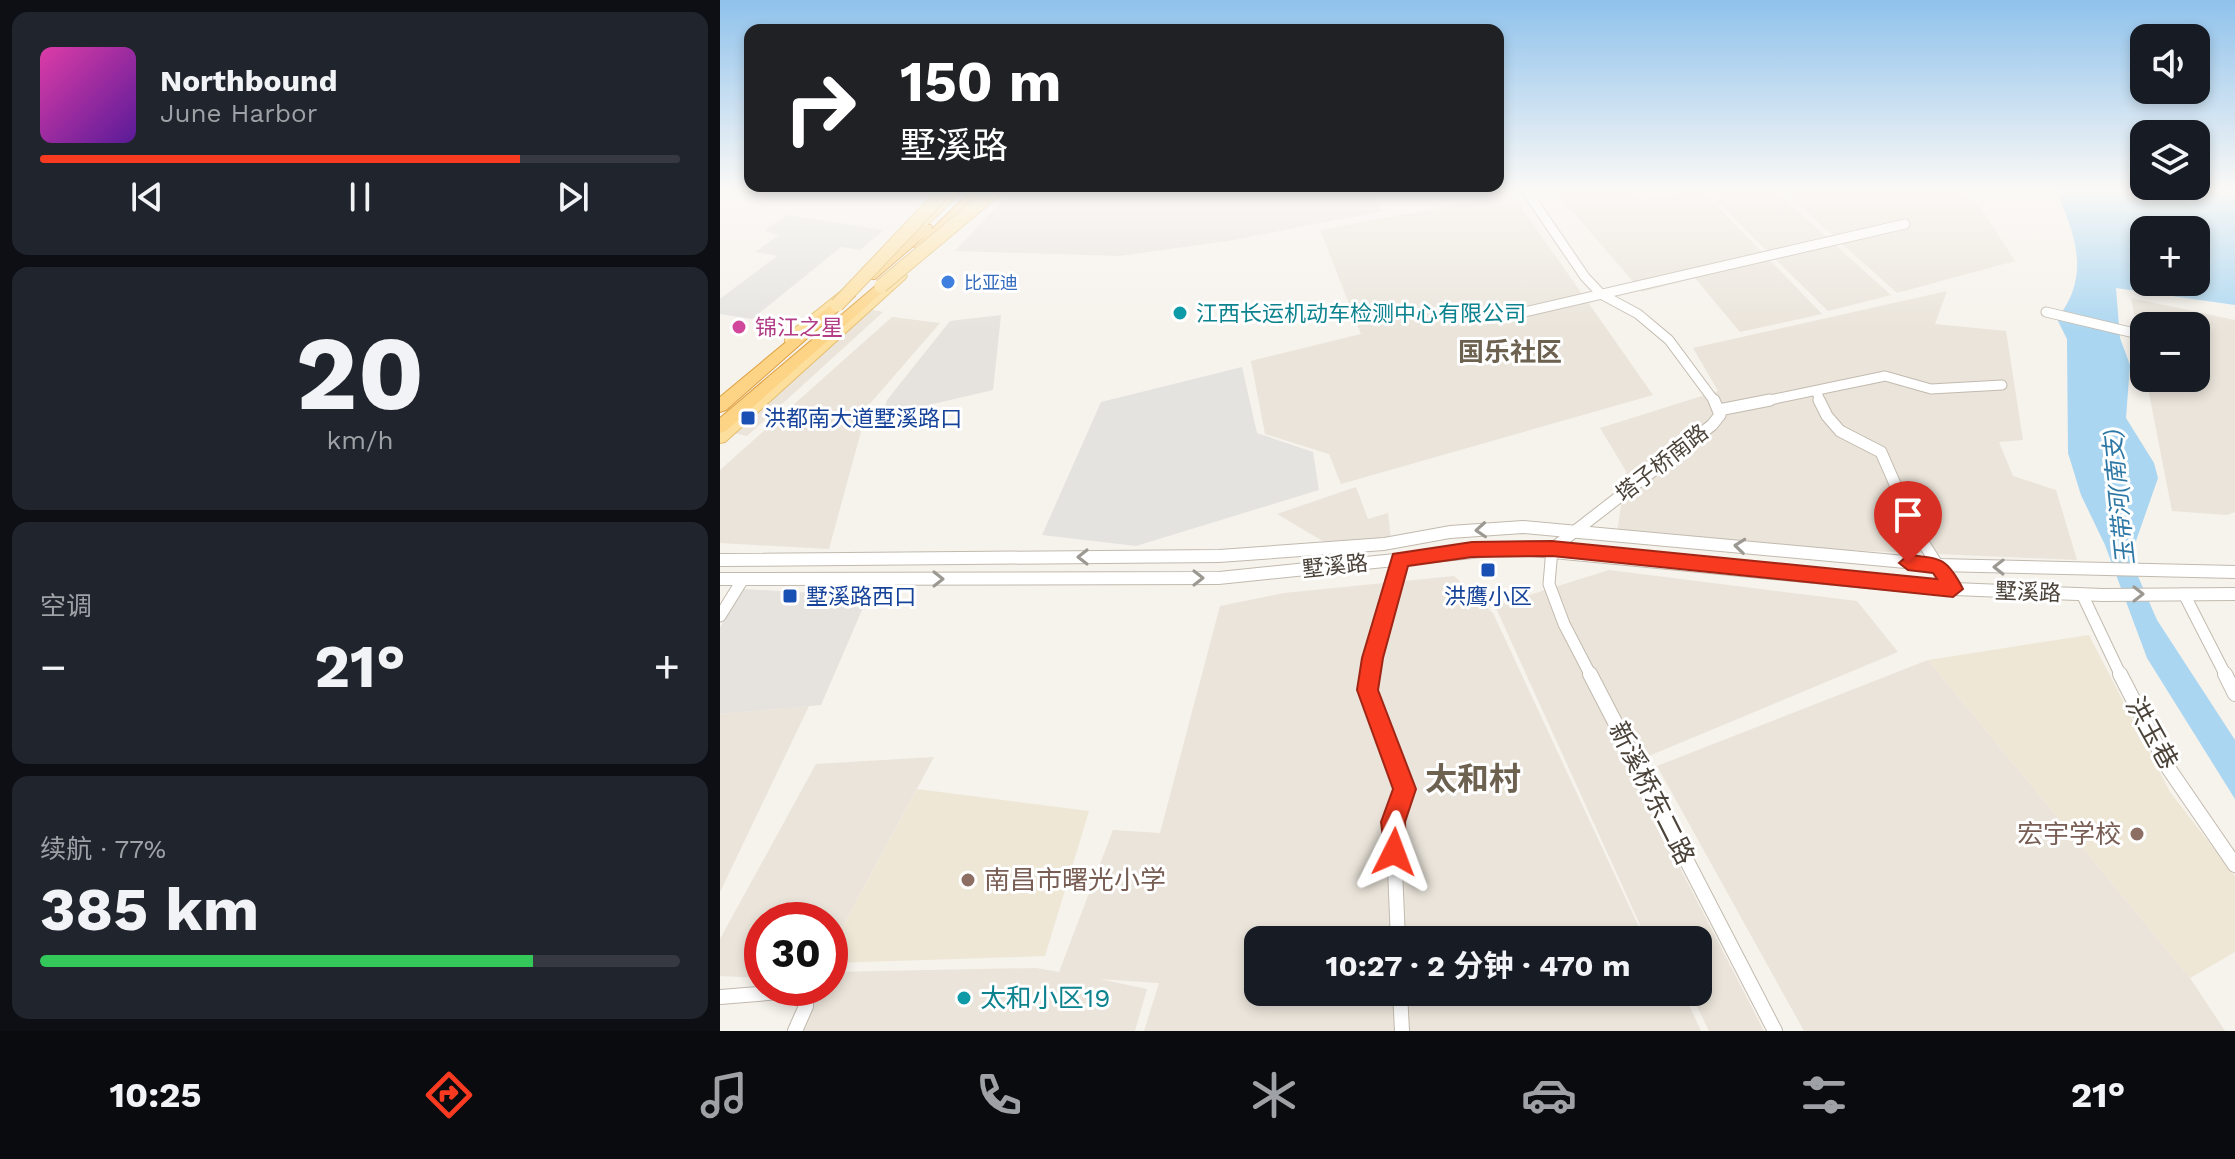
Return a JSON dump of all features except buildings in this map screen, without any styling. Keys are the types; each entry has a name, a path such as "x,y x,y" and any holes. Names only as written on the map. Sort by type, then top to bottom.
{"highway":[{"path":"720,406 915,237"},
{"path":"720,427 881,286 931,237"}],"main road":[{"path":"837,305 901,237"},
{"path":"720,398 909,237"},
{"path":"720,438 941,237"},
{"path":"881,286 942,237"}],"street":[{"name":"塔子桥南路","path":"1552,549 1712,425 1719,410 1669,340 1638,314 1601,294 1585,277 1558,237"},
{"path":"1503,317 1848,237"},
{"path":"2046,312 2130,332"},
{"path":"1719,410 1885,376 1931,389 2002,385"},
{"path":"1817,392 1827,422 1836,430 1881,452 1915,530 1953,589"},
{"name":"墅溪路","path":"720,560 1219,556 1384,544 1465,531 1523,527 1938,565 2235,572"},
{"name":"墅溪路","path":"720,579 1219,578 1400,560 1472,549 1552,549 1953,589 2103,595 2235,594"},
{"name":"新溪桥东二路","path":"1552,549 1549,584 1564,624 1775,1031"},
{"path":"1397,926 1393,822 1405,789 1368,690 1372,658 1400,560"},
{"path":"720,616 743,579"},
{"name":"洪玉巷","path":"2082,594 2141,716 2190,802 2235,865"},
{"path":"2178,594 2235,694"},
{"path":"720,997 806,990 806,1006 795,1031"},
{"path":"1401,1006 1402,1031"}],"shaded area":[{"path":"776,237 875,237 860,250 841,247 752,319 720,314 720,299 777,256 755,252"},
{"path":"968,237 1248,237 1119,256 955,251"},
{"path":"1323,237 1542,237 1653,395 1341,484 1329,454 1265,434 1251,361 1361,334"},
{"path":"1595,237 1748,237 1822,314 1740,332 1695,278 1642,292"},
{"path":"1753,237 1827,237 1891,295 1828,311"},
{"path":"1835,237 2000,237 2015,261 1897,293"},
{"path":"1947,291 1935,324 2006,331 2023,440 1999,442 2013,476 2056,490 2077,560 1616,540 1626,471 1600,428 1718,391 1693,348"},
{"path":"2131,298 2197,312 2134,312"},
{"path":"868,309 883,312 747,436 730,432"},
{"path":"1001,315 993,390 882,416 887,400 950,321"},
{"path":"2210,315 2235,320 2235,512 2227,515 2172,511 2149,392 2210,392"},
{"path":"892,317 940,323 868,406 829,549 720,543 720,470"},
{"path":"1242,367 1257,433 1313,452 1319,490 1136,546 1042,535 1101,402"},
{"path":"1356,487 1368,519 1388,513 1391,540 1326,543 1277,514"},
{"path":"1609,570 1857,601 1898,652 1627,765 1710,926 1641,926 1495,606"},
{"path":"1454,576 1493,613 1638,926 1244,926 1244,1006 1689,1006 1701,1031 1144,1031 1159,983 1099,979 1147,989 1135,1031 799,1031 809,1006 848,1006 848,972 1036,968 1059,972 1113,830 1160,833 1220,606 1284,593"},
{"path":"744,589 868,596 821,705 720,714 720,627"},
{"name":"宏宇学校","path":"2089,635 2170,792 2235,876 2235,952 2190,978 1928,660"},
{"path":"1928,660 2190,978 2225,1031 1804,1031 1657,766"},
{"path":"809,706 720,892 720,714"},
{"path":"934,757 848,917 848,902 744,902 744,977 720,976 720,939 816,764"},
{"name":"南昌市曙光小学","path":"917,789 1089,811 1045,956 848,962 848,917"},
{"path":"1712,930 1764,1031 1709,1031 1697,1006 1712,1006"}],"water":[{"name":"玉带河(南支)","path":"2073,237 2130,237 2130,290 2116,288 2120,338 2130,365 2126,418 2154,463 2158,478 2130,558 2157,620 2235,740 2235,799 2147,658 2105,545 2081,495 2068,453 2067,339 2057,319 2074,287 2077,255"},
{"path":"2210,237 2235,237 2235,305 2172,296 2210,296"}],"place":[{"name":"比亚迪","path":"948,282"},
{"name":"江西长运机动车检测中心有限公司","path":"1180,313"},
{"name":"锦江之星","path":"739,327"},
{"name":"洪都南大道墅溪路口","path":"748,418"},
{"name":"洪鹰小区","path":"1488,570"},
{"name":"墅溪路西口","path":"790,596"},
{"name":"宏宇学校","path":"2137,834"},
{"name":"南昌市曙光小学","path":"968,880"},
{"name":"太和小区19","path":"964,998"}],"district":[{"name":"国乐社区","path":"1510,352"},
{"name":"太和村","path":"1473,779"}],"route":[{"path":"1394,852 1393,822 1405,789 1368,690 1372,658 1400,560 1472,549 1552,549 1953,589 1938,565 1908,563"}]}
